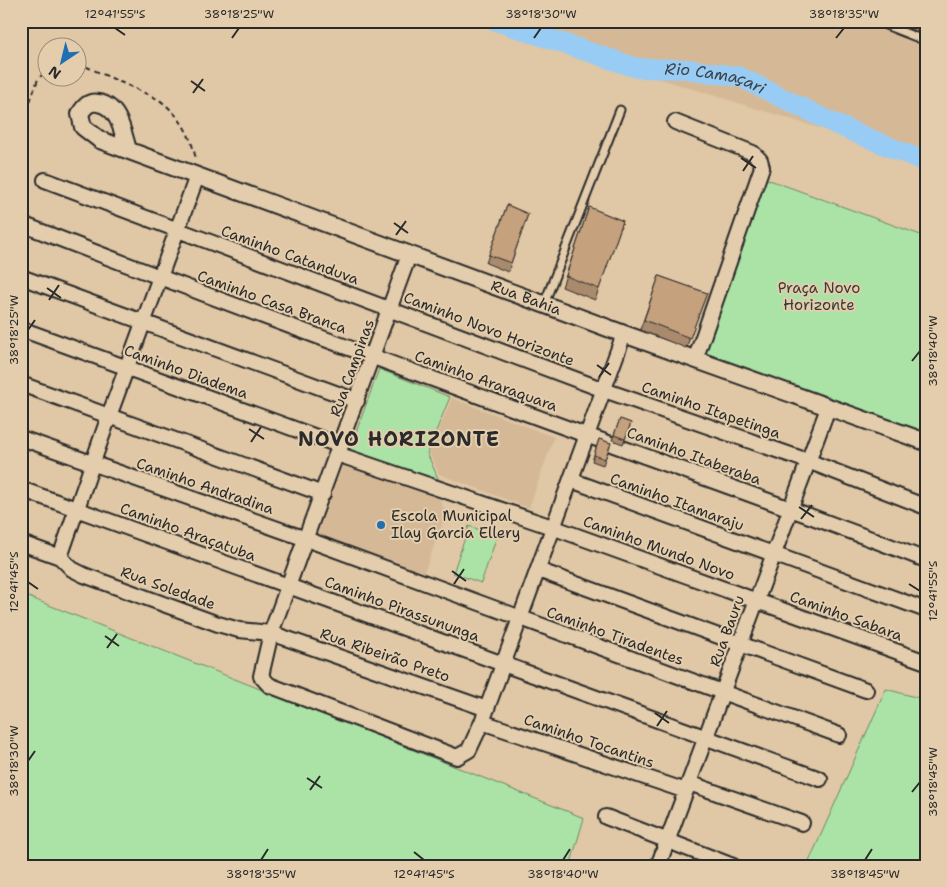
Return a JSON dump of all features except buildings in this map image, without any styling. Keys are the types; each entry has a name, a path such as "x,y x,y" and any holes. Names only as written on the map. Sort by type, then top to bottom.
{"street":[{"path":"675,122 753,153 760,160 762,167 694,360"},
{"name":"Rua Bahia","path":"128,150 694,360 926,442"},
{"path":"60,557 126,368 197,176"},
{"name":"Caminho Catanduva","path":"45,180 391,309"},
{"name":"Caminho Casa Branca","path":"26,226 160,278 374,356"},
{"name":"Rua Campinas","path":"409,255 374,356 271,633 261,676 264,682 457,757 469,750 485,715"},
{"path":"21,277 357,401"},
{"name":"Caminho Novo Horizonte","path":"391,309 604,390"},
{"name":"Caminho Diadema","path":"21,329 339,450 552,527"},
{"path":"485,715 624,334"},
{"name":"Caminho Araraquara","path":"374,356 587,436"},
{"path":"21,384 323,494"},
{"name":"Caminho Itapetinga","path":"604,390 808,461 926,507"},
{"name":"Rua Bauru","path":"658,866 828,408"},
{"name":"Caminho Itaberaba","path":"587,436 790,507 926,560"},
{"name":"Caminho Andradina","path":"21,438 306,539 520,619"},
{"name":"Caminho Itamaraju","path":"571,480 926,610"},
{"name":"Caminho Araçatuba","path":"21,489 289,586"},
{"name":"Caminho Mundo Novo","path":"552,527 756,600"},
{"name":"Rua Soledade","path":"21,543 60,557 77,572 129,592 239,630 271,633"},
{"path":"538,570 866,690"},
{"name":"Caminho Pirassununga","path":"289,586 820,779"},
{"name":"Caminho Sabara","path":"756,600 926,662"},
{"name":"Caminho Tiradentes","path":"520,619 839,735"},
{"name":"Rua Ribeirão Preto","path":"271,633 485,715"},
{"name":"Caminho Tocantins","path":"485,715 687,787 802,823"},
{"path":"606,817 734,866"}],"lane":[{"path":"875,21 926,41"},
{"path":"544,304 620,110"}],"path":[{"path":"88,68 158,99 171,109 183,124 191,142 196,158 197,176"},
{"path":"21,127 38,79"}],"shaded area":[{"path":"473,21 926,21 926,161"},
{"path":"452,398 554,437 529,508 439,474 429,453"},
{"name":"Escola Municipal Ilay Garcia Ellery","path":"345,459 438,495 446,514 423,575 316,537"}],"green space":[{"name":"Praça Novo Horizonte","path":"753,174 926,237 926,434 693,351"},
{"path":"379,369 450,397 427,453 440,483 350,449"},
{"path":"469,526 497,536 481,583 453,573"},
{"path":"21,594 584,818 570,866 21,866"},
{"path":"886,689 926,700 926,866 807,866"}],"waterway":[{"name":"Rio Camaçari","path":"496,21 637,68 687,69 740,77 837,125 926,162"}],"place":[{"name":"Escola Municipal Ilay Garcia Ellery","path":"381,525"}],"district":[{"name":"NOVO HORIZONTE","path":"399,439"}]}
